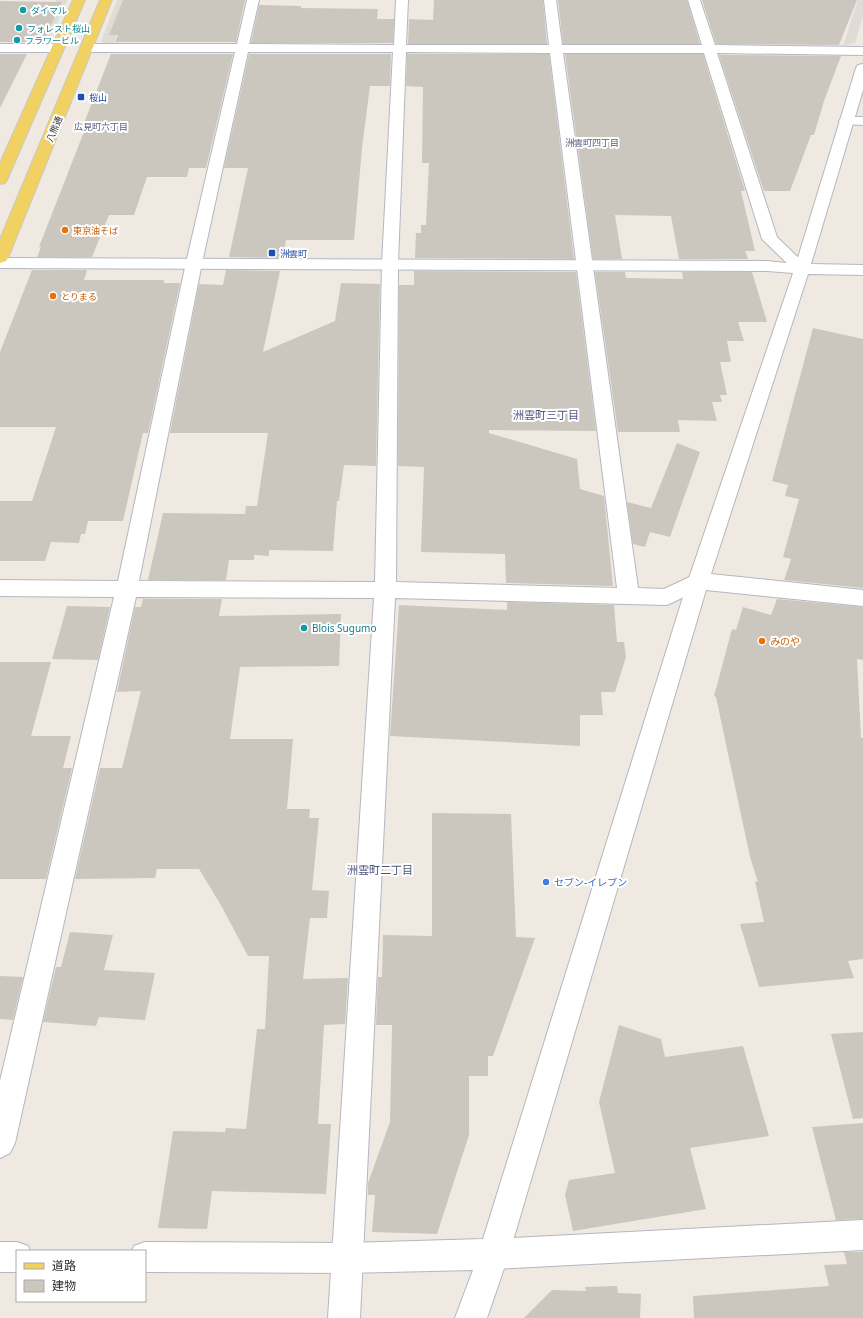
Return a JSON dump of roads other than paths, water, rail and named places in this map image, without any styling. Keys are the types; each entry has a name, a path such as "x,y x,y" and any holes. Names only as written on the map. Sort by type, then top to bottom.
{"main road":[{"path":"0,180 79,0"},
{"name":"八熊通","path":"0,258 106,0"}],"street":[{"path":"0,1143 127,588 194,263 253,0"},
{"path":"344,1318 385,590 390,264 401,49 402,0"},
{"path":"550,0 628,595"},
{"path":"694,0 708,49 770,239 802,269"},
{"path":"0,48 57,48"},
{"path":"87,48 556,50 708,49 863,51"},
{"path":"471,1318 494,1254 698,581 802,269 863,68"},
{"path":"846,121 863,121"},
{"path":"0,263 767,266 802,269 863,270"},
{"path":"0,588 385,590 667,597 698,581 863,598"},
{"path":"146,1257 347,1258 494,1254 863,1235"},
{"path":"0,1257 16,1257"}],"place":[{"name":"ダイマル","path":"23,10"},
{"name":"フォレスト桜山","path":"19,28"},
{"name":"フラワービル","path":"17,40"},
{"name":"桜山","path":"81,97"},
{"name":"東京油そば","path":"65,230"},
{"name":"洲雲町","path":"272,253"},
{"name":"とりまる","path":"53,296"},
{"name":"Blois Sugumo","path":"304,628"},
{"name":"みのや","path":"762,641"},
{"name":"セブン-イレブン","path":"546,882"}],"district":[{"name":"広見町六丁目","path":"101,126"},
{"name":"洲雲町四丁目","path":"592,142"},
{"name":"洲雲町三丁目","path":"546,414"},
{"name":"洲雲町二丁目","path":"380,869"}]}
